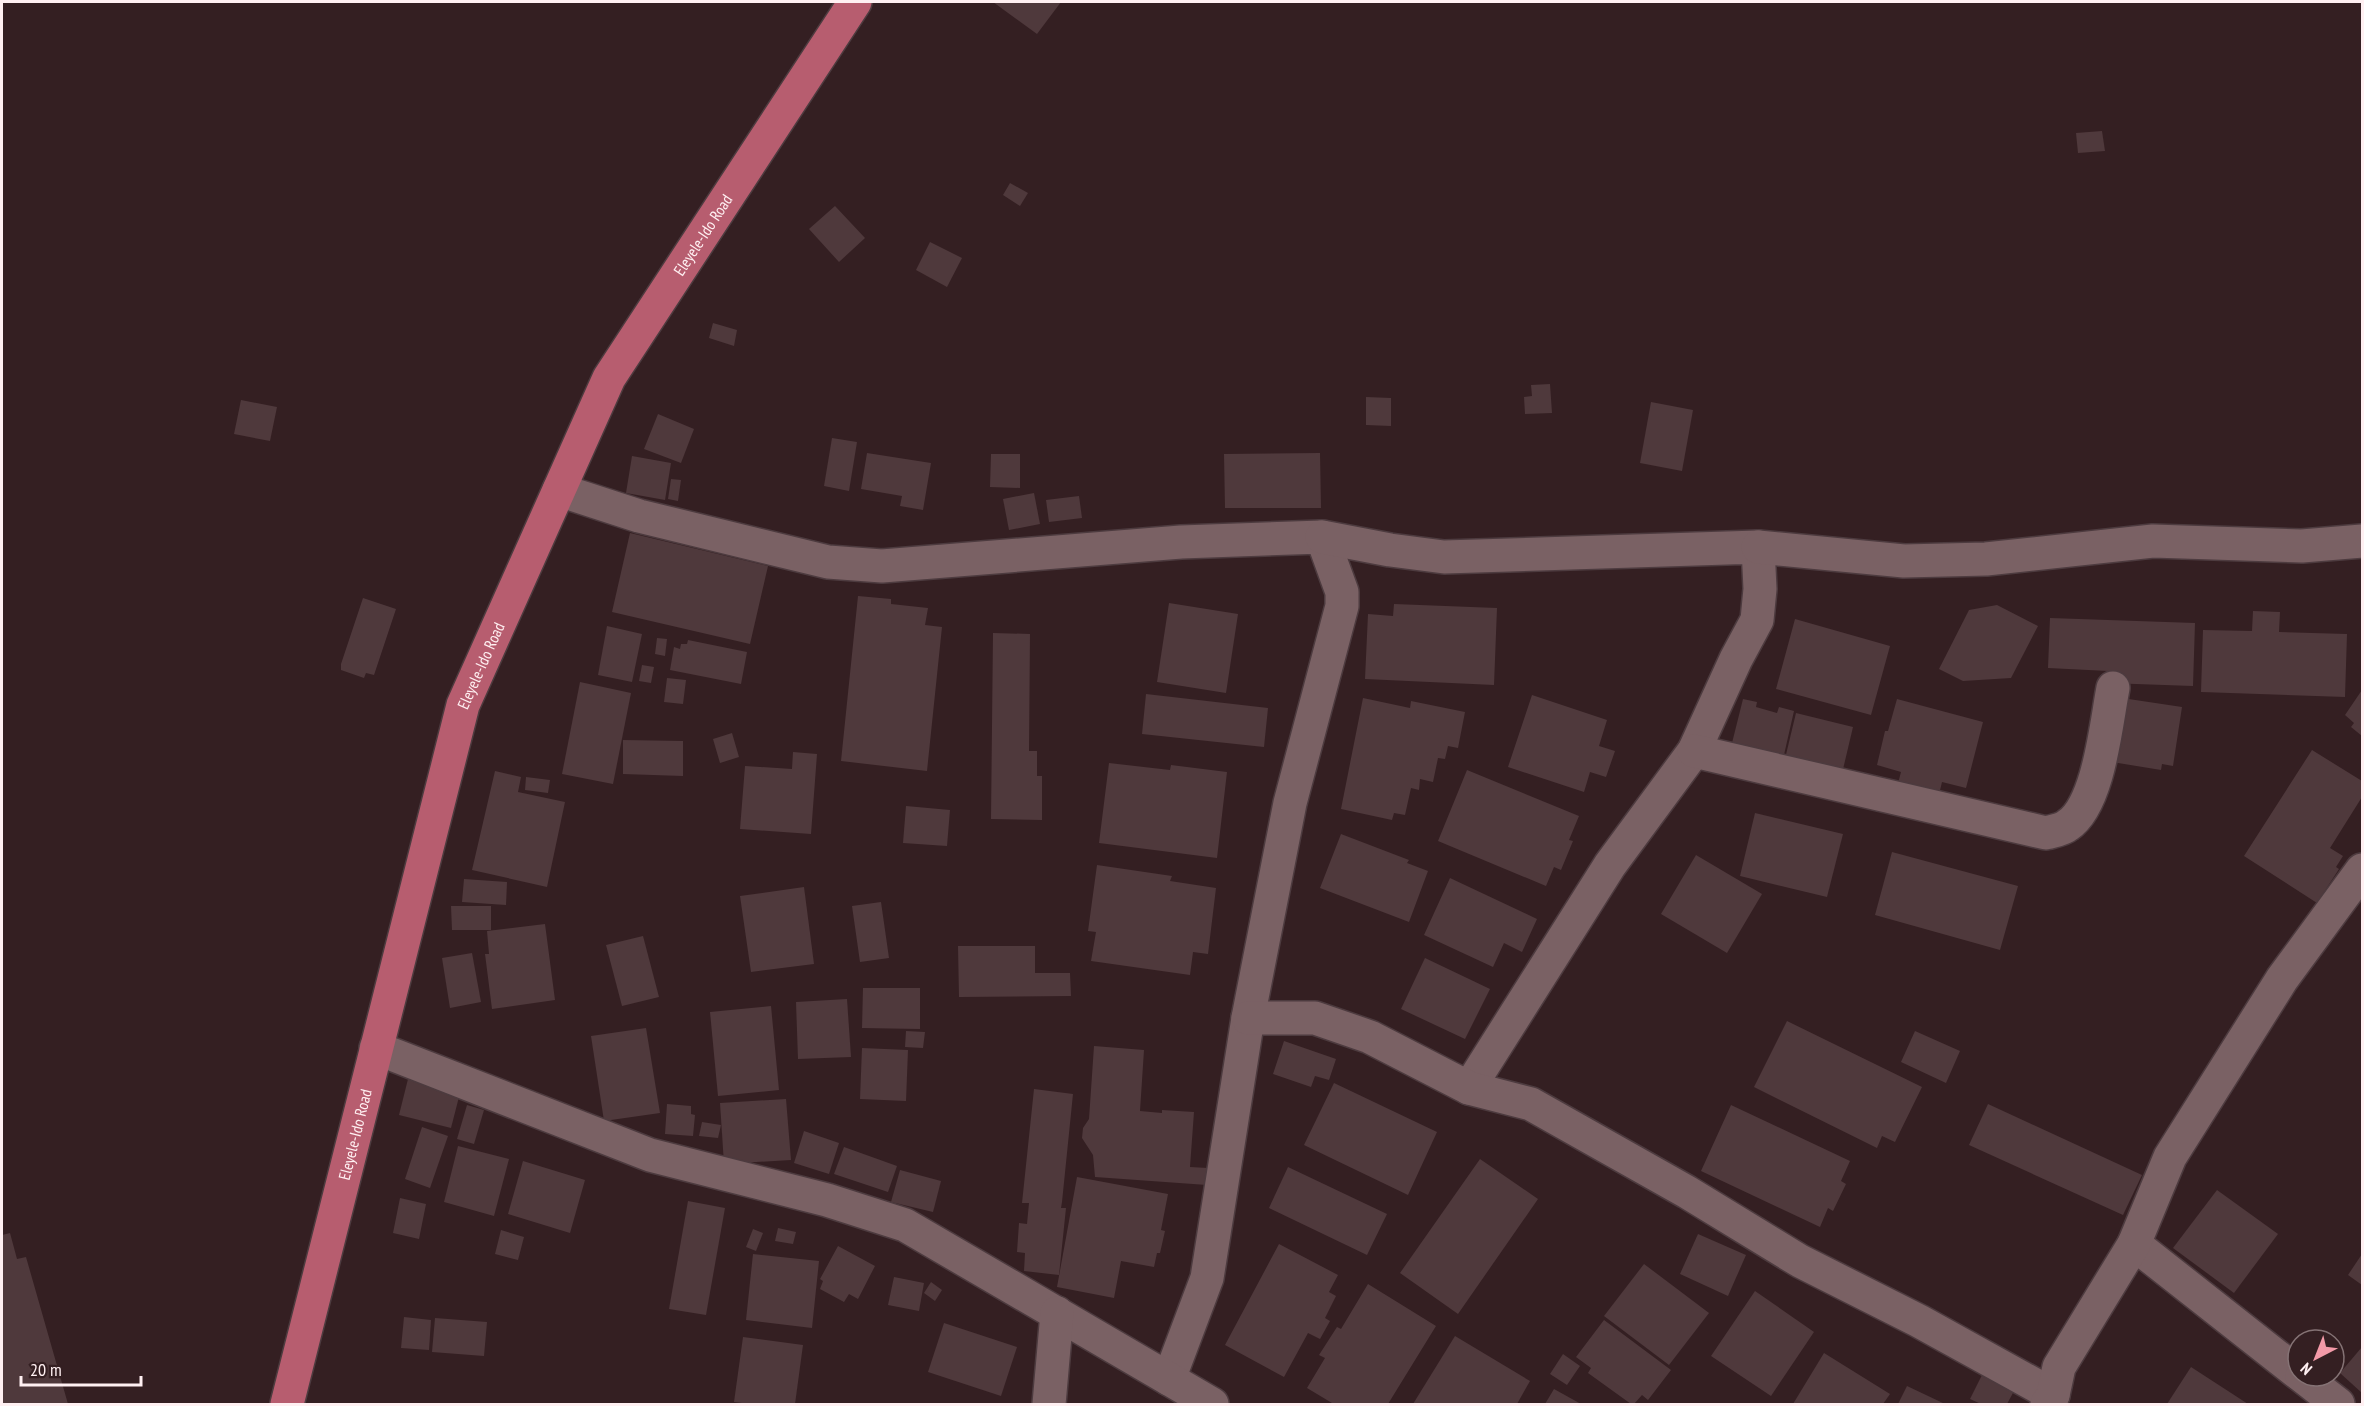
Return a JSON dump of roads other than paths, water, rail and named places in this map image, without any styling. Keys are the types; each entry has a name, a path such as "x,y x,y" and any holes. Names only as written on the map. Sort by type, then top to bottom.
{"main road":[{"name":"Eleyele-Ido Road","path":"286,1404 462,705 609,378 855,2"}],"street":[{"path":"559,490 639,516 828,562 882,566 1181,542 1322,537 1390,550 1444,557 1758,548 1904,561 1986,559 2153,541 2302,546 2362,541"},
{"path":"1169,1379 1207,1278 1248,1018 1290,803 1342,606 1342,592 1322,537"},
{"path":"1469,1088 1610,865 1694,751 1736,659 1757,620 1760,589 1758,548"},
{"path":"1694,751 2046,833 2066,827 2076,818 2095,783 2113,688"},
{"path":"1248,1018 1315,1018 1370,1037 1469,1088 1531,1104 1687,1191 1800,1261 1919,1321 2050,1400 2059,1367 2134,1244 2170,1157 2282,979 2362,870"},
{"path":"376,1048 650,1155 827,1200 905,1225 1212,1404"},
{"path":"2134,1244 2286,1364"},
{"path":"1049,1404 1057,1312"},
{"path":"2317,1388 2338,1404"}]}
